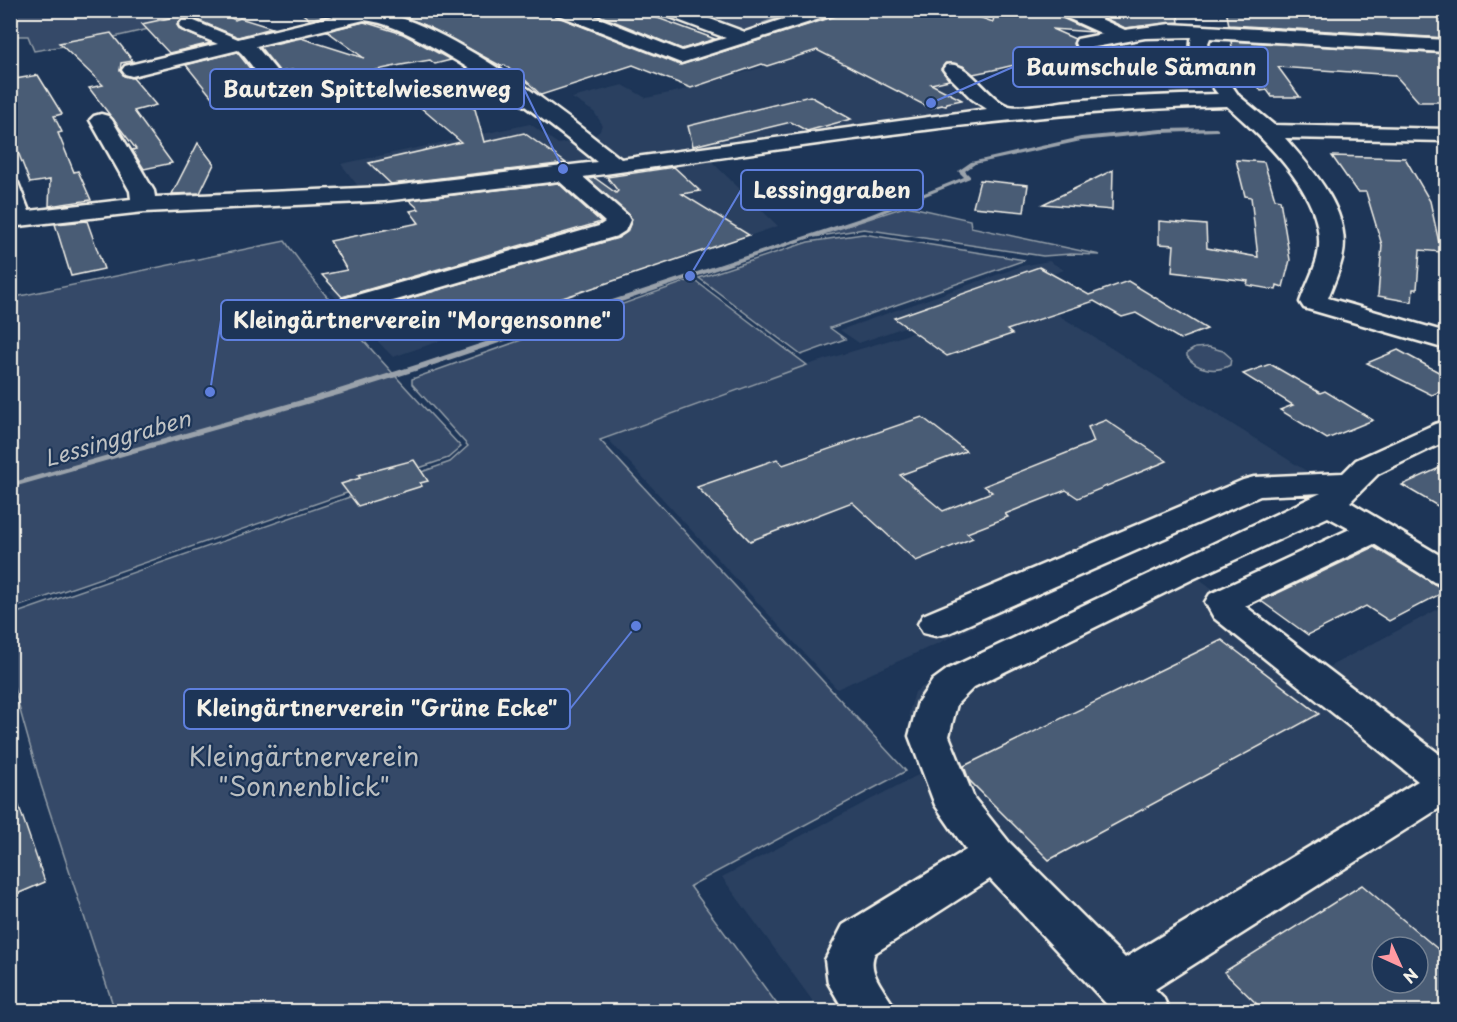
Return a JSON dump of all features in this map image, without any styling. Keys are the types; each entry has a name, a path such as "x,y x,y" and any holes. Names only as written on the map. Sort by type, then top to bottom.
{"street":[{"path":"562,10 681,57 829,10"},
{"path":"668,10 744,38"},
{"path":"1070,12 1123,36"},
{"path":"132,70 361,13 384,16 473,62 539,105 588,131 616,166"},
{"path":"188,25 239,45 255,55 279,86"},
{"path":"1084,43 1170,30 1446,46"},
{"path":"1203,32 1199,43 1201,55 1232,100 1275,138 1314,188 1326,215 1331,236 1330,258 1313,302 1446,341"},
{"path":"954,69 979,95 1006,113"},
{"path":"10,188 15,219 144,205 384,194 942,125 1006,113 1034,114 1137,102 1232,100"},
{"path":"539,105 565,101"},
{"path":"101,120 142,191 144,205"},
{"path":"1275,138 1446,135"},
{"path":"1275,138 1446,150"},
{"path":"373,331 352,305 608,231 616,226 618,220 564,173"},
{"path":"1376,530 1223,602 1227,610 1437,774 1440,788 1133,998 994,854 956,805 929,736 943,691 982,667 1340,493 1367,467 1446,430"},
{"path":"936,624 1254,487 1340,493 1376,530 1446,574"},
{"path":"873,1011 852,983 848,960 860,939 994,854"}],"shaded area":[{"path":"946,15 1010,65 975,74 1012,111 364,194 341,164 530,124 558,144 594,136 600,131 602,124 594,112 572,98 623,85 646,98 679,91"},
{"path":"711,161 778,226 393,357 329,291 596,217 556,178"},
{"path":"1049,261 1064,270 859,343 840,330 1022,266"},
{"path":"1025,294 1311,474 837,689 607,438 807,365 900,337"},
{"path":"1181,565 1321,671 1446,605 1446,1011 820,1011 722,877 920,774 909,713 915,692 932,680"}],"green space":[{"path":"11,11 225,11 106,39 34,51 28,36 11,36"},
{"path":"675,11 798,11 763,23 764,28 739,33"},
{"path":"907,206 970,220 971,227 1100,255 1043,256 864,229 814,237"},
{"path":"863,234 1025,260 830,328 845,339 801,355 699,278 808,242"},
{"path":"285,241 347,321 461,447 448,458 11,609 10,298"},
{"name":"Kleingärtnerverein \"Sonnenblick\"","path":"693,279 807,365 600,440 906,771 690,886 782,1011 115,1011 41,785 11,678 11,615 450,462 468,446 412,384 412,379"},
{"path":"1209,347 1223,351 1231,358 1230,365 1219,369 1207,369 1191,361 1187,356 1187,353 1195,348"}],"building":[{"path":"206,10 216,10 235,20 240,18 272,28 238,37 195,19 182,19 177,25 180,30 211,43 169,53 142,24"},
{"path":"298,10 348,10 310,20"},
{"path":"378,10 551,10 555,16 680,65 836,16 843,10 959,10 993,22 995,10 1059,10 1062,18 1093,32 1052,29 1075,39 1073,44 1079,50 993,70 973,74 963,66 946,63 941,69 949,80 931,84 962,100 947,103 946,106 930,108 817,50 767,66 762,64 691,88 633,65 541,95 518,73 515,74 505,65 501,66 425,25 391,12"},
{"path":"586,10 636,10 715,39 682,49"},
{"path":"1088,10 1177,10 1179,22 1125,28"},
{"path":"1226,10 1446,10 1446,38 1229,25"},
{"path":"364,22 403,34 451,60 435,64 430,60 310,84 293,70 280,72 260,47 301,38 364,58 327,31"},
{"path":"111,33 133,61 121,63 120,71 124,76 133,78 156,105 134,111 172,163 144,169 132,150 136,149 89,88 103,85 59,43"},
{"path":"1231,41 1446,54 1446,102 1419,102 1395,75 1278,67 1300,97 1272,97 1267,90 1261,91 1238,54 1233,54"},
{"path":"237,52 256,76 243,78 257,91 215,101 186,65"},
{"path":"38,75 62,114 54,116 62,132 58,133 74,172 78,171 91,200 49,206 50,180 30,183 10,131 10,80"},
{"path":"810,96 851,119 807,131 791,122 693,146 688,126"},
{"path":"457,99 475,109 484,142 524,133 566,163 391,184 369,163 461,142 420,107"},
{"path":"198,143 214,164 200,193 172,194"},
{"path":"1332,156 1405,158 1430,201 1441,252 1420,250 1417,289 1413,289 1412,302 1378,296 1382,245 1366,192 1357,192"},
{"path":"1236,160 1264,162 1275,199 1280,200 1290,260 1283,287 1277,285 1276,290 1247,285 1248,281 1172,272 1174,245 1159,244 1159,221 1206,225 1207,248 1258,257 1251,197 1245,196"},
{"path":"674,167 700,191 682,194 749,235 474,328 444,304 384,321 373,309 618,238 627,232 632,219 588,179 595,178 616,193 618,191 607,177"},
{"path":"1113,170 1112,210 1043,204"},
{"path":"980,180 1028,185 1024,212 973,207"},
{"path":"558,183 601,222 342,297 322,275 347,270 330,241 419,223 410,211 419,209 409,200"},
{"path":"87,221 104,269 71,276 55,224"},
{"path":"1039,267 1089,295 1128,281 1207,329 1180,339 1136,313 1122,317 1094,301 1007,330 1012,334 947,356 894,318"},
{"path":"1398,350 1446,376 1446,389 1432,395 1367,363"},
{"path":"1270,364 1320,393 1325,391 1373,420 1327,439 1280,410 1293,405 1243,374"},
{"path":"922,417 966,451 900,475 943,511 992,492 984,486 1094,442 1088,427 1106,420 1167,461 1078,498 1066,490 1005,514 1008,517 967,533 973,538 916,561 852,502 750,541 697,487 777,459 783,465"},
{"path":"414,460 428,481 420,483 422,486 358,506 341,484 360,478 358,475"},
{"path":"1446,465 1446,511 1402,485"},
{"path":"1374,547 1446,591 1389,621 1366,606 1308,635 1261,601"},
{"path":"1222,640 1319,714 1049,860 969,780 964,766"},
{"path":"10,792 14,792 45,882 10,897"},
{"path":"1362,885 1421,935 1370,935 1370,995 1430,995 1430,942 1446,956 1446,1011 1264,1011 1224,972"}],"waterway":[{"name":"Lessinggraben","path":"10,486 422,366 871,216 968,177 961,171 973,163 1081,139 1161,131 1216,130"}],"place":[{"name":"Baumschule Sämann","path":"931,103"},
{"name":"Bautzen Spittelwiesenweg","path":"563,169"},
{"name":"Lessinggraben","path":"690,276"},
{"name":"Kleingärtnerverein \"Morgensonne\"","path":"210,392"},
{"name":"Kleingärtnerverein \"Grüne Ecke\"","path":"636,626"}]}
